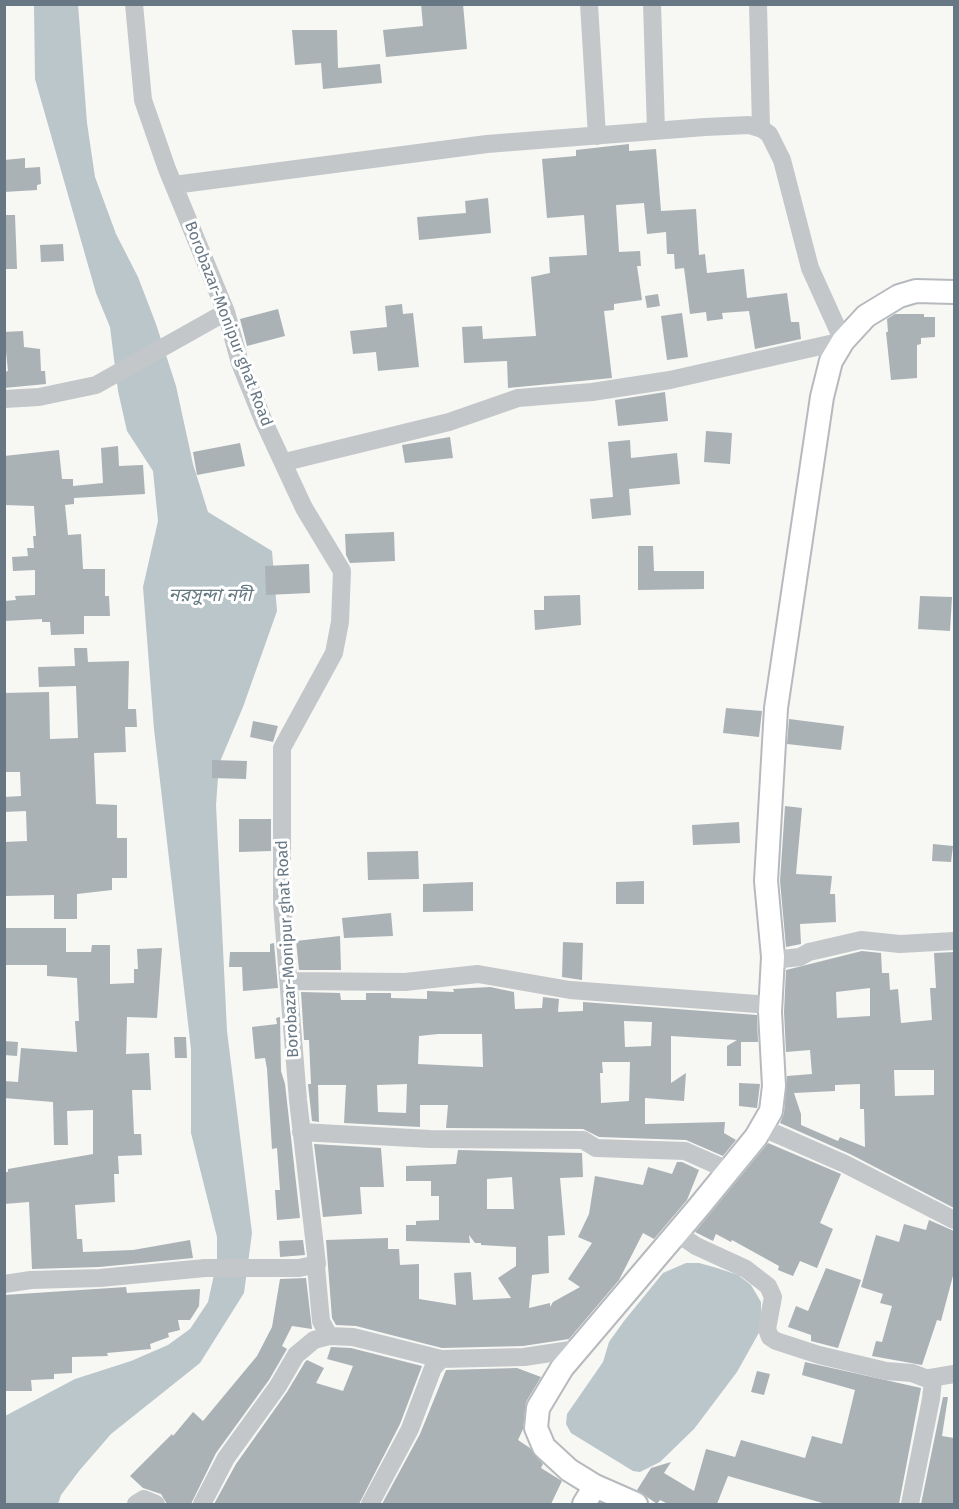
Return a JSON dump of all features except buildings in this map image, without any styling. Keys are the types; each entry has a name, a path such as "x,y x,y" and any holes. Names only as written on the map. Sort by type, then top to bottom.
{"main road":[{"path":"636,1504 590,1495 569,1470 544,1448 536,1428 538,1408 562,1368 763,1128 771,1111 774,1086 770,1005 773,960 766,881 776,708 822,397 831,361 843,342 866,316 899,296 916,291 954,292"}],"street":[{"name":"Borobazar-Monipur ghat Road","path":"134,4 143,100 174,185 226,312 240,363 264,422 285,462 304,508 342,571 340,622 334,653 282,747 282,903 301,1132 321,1321 329,1336"},
{"path":"589,4 597,135"},
{"path":"651,4 656,131"},
{"path":"758,4 761,129"},
{"path":"174,185 414,152 597,135 750,125 769,134 782,160 810,268 843,342 670,380 592,392 518,398 449,422 285,462"},
{"path":"4,399 39,397 96,385 226,312"},
{"path":"773,960 800,957 809,952 861,940 900,944 954,941"},
{"path":"289,981 405,982 478,974 570,990 770,1005"},
{"path":"763,1128 845,1164 954,1220"},
{"path":"301,1132 430,1139 583,1140 596,1148 685,1151 728,1170"},
{"path":"676,1233 760,1278 773,1297 766,1324 768,1335 776,1341 881,1370 912,1373 930,1378 954,1374"},
{"path":"4,1284 31,1280 100,1278 206,1268 316,1266"},
{"path":"202,1504 226,1458 278,1386 296,1355 314,1340 329,1336 353,1337 441,1359 545,1356 577,1349"},
{"path":"370,1504 410,1429 433,1368 441,1359"},
{"path":"910,1504 932,1399 933,1381 930,1378"},
{"path":"136,1504 144,1499 156,1504"}],"water":[{"name":"নরসুন্দা নদী","path":"78,4 87,123 95,177 116,234 138,277 156,324 176,386 193,464 208,512 272,551 277,611 243,707 219,764 216,805 227,1031 252,1233 244,1293 200,1363 111,1434 79,1471 61,1495 58,1504 5,1504 5,1416 75,1379 131,1361 168,1345 190,1329 208,1302 217,1261 217,1237 191,1133 191,1049 154,729 143,587 158,521 153,471 127,431 118,391 110,327 96,293 35,79 34,5"},
{"path":"686,1263 699,1263 738,1275 751,1285 761,1302 761,1329 737,1372 694,1429 660,1462 640,1472 633,1471 571,1433 566,1424 567,1414 603,1362 609,1342 624,1321 663,1273"}]}
